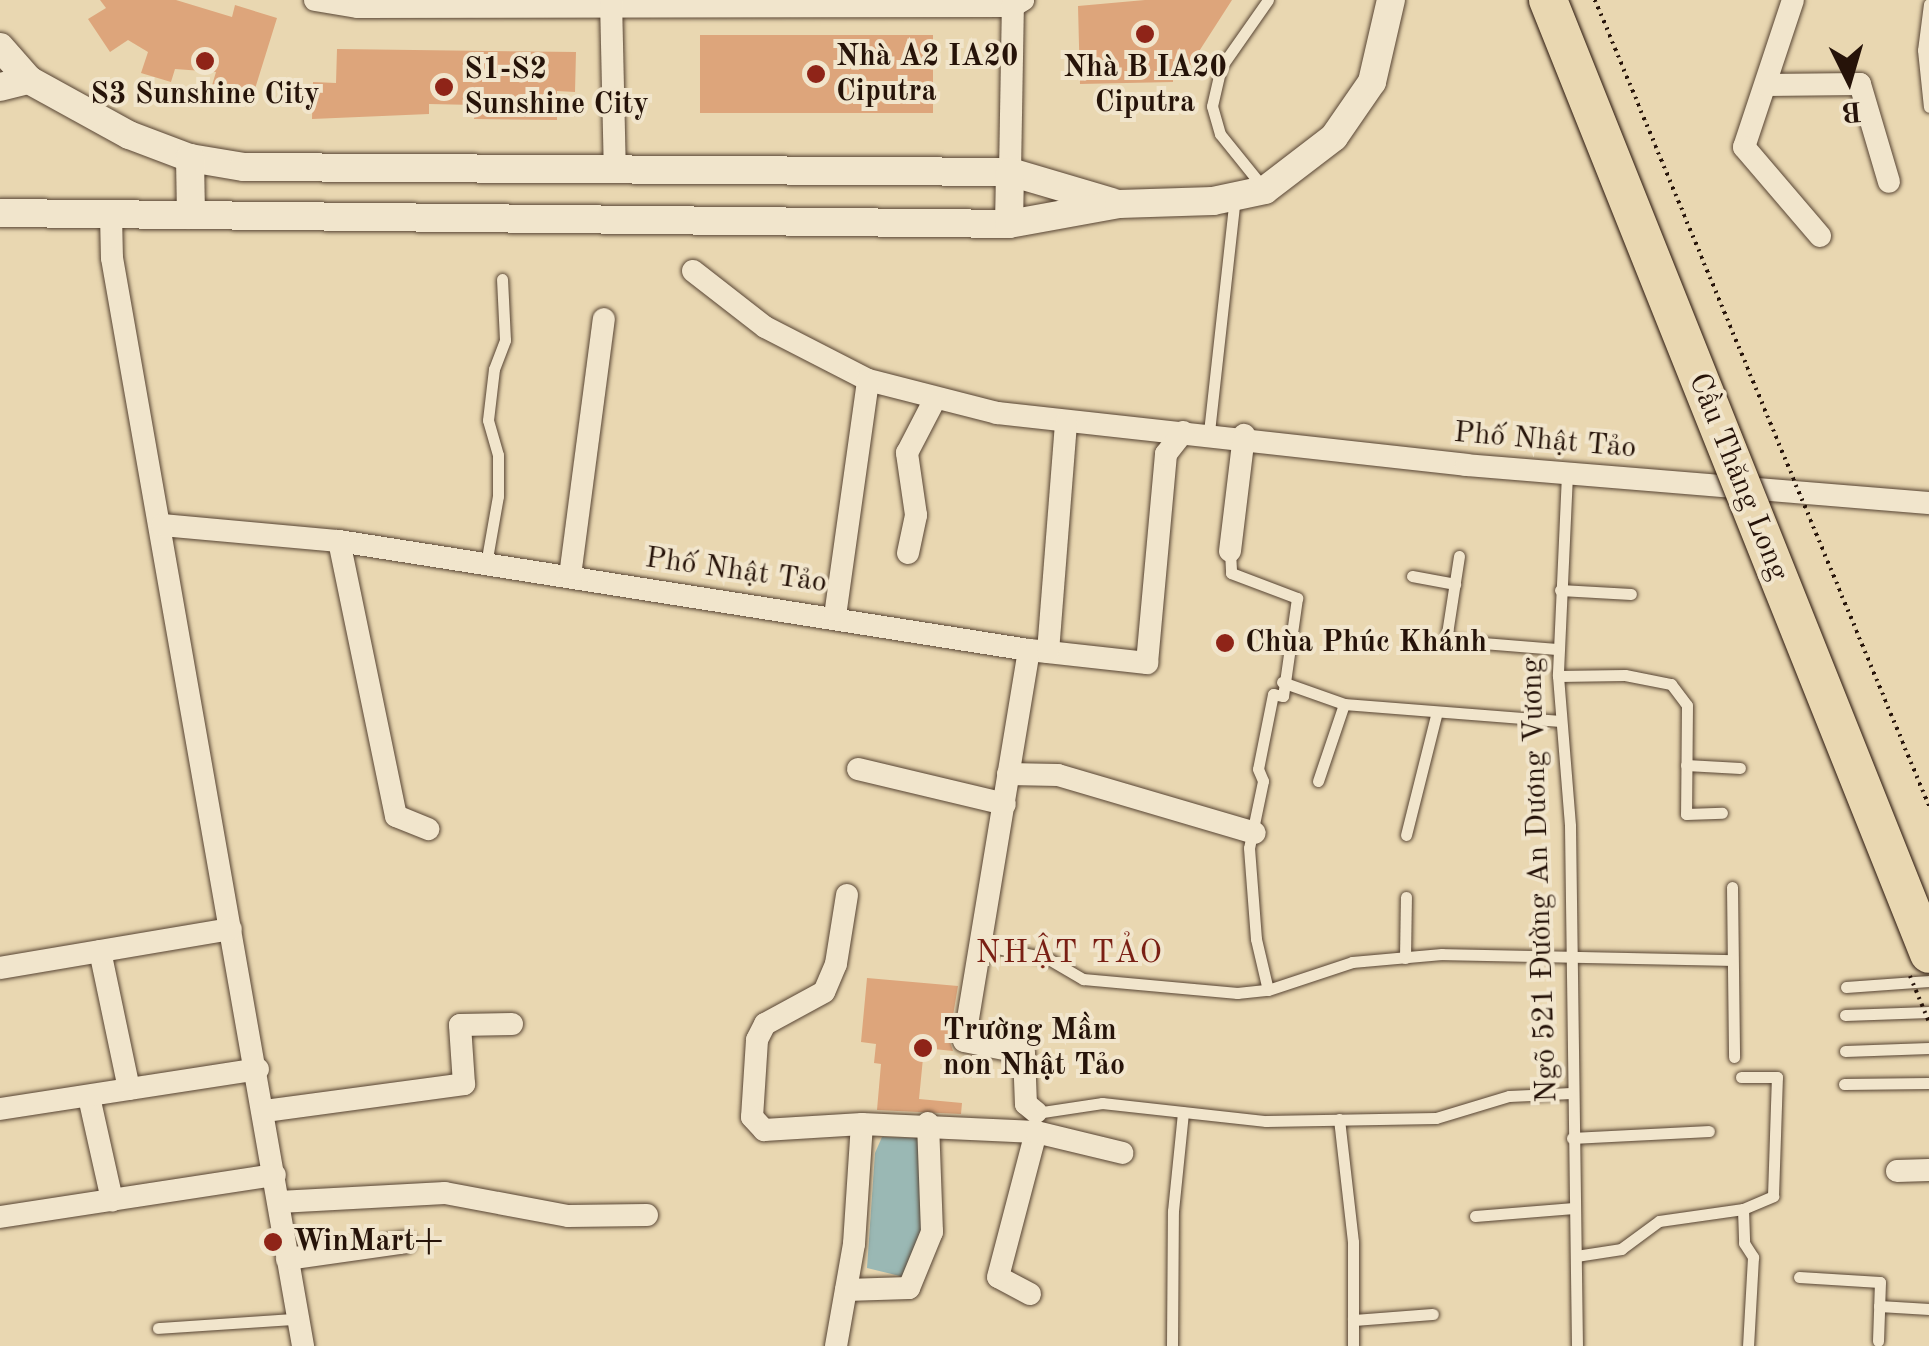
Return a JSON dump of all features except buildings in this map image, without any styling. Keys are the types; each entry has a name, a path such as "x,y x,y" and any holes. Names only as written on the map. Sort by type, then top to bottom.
{"highway":[{"name":"Cầu Thăng Long","path":"1548,0 1929,955"}],"street":[{"path":"315,0 358,7 612,2 1018,3 1009,224"},
{"path":"1793,0 1744,147 1820,236"},
{"path":"612,2 616,170"},
{"path":"0,213 1009,224 1119,204 1235,196 1265,190 1334,137 1372,82 1385,7"},
{"path":"0,46 29,80 129,135 190,158 244,166 1010,172 1119,204"},
{"path":"0,87 29,80"},
{"path":"1766,85 1860,84 1889,182"},
{"path":"190,158 191,215"},
{"path":"111,215 112,258 258,1069 302,1346"},
{"path":"694,272 764,327 868,380 935,398 1066,423 1183,432"},
{"path":"570,576 604,319"},
{"path":"835,616 868,380"},
{"path":"908,553 916,514 907,453 935,398"},
{"path":"1030,1294 998,1277 1036,1122 1026,1104 1024,1052 964,1041 1008,774 1038,651 1066,423"},
{"name":"Phố Nhật Tảo","path":"162,526 340,540 1038,651 1147,662 1166,454 1183,432 1724,489 1929,503"},
{"path":"1230,551 1244,436"},
{"path":"1724,489 1900,920 1929,955"},
{"path":"340,540 396,816 429,828"},
{"path":"858,769 1005,804"},
{"path":"1008,774 1058,775 1254,833"},
{"path":"846,895 836,964 824,992 765,1024 757,1040 752,1117 764,1130 862,1124 1036,1122 1123,1153"},
{"path":"0,968 231,929"},
{"path":"100,951 129,1090"},
{"path":"265,1111 464,1084 460,1025 512,1024"},
{"path":"0,1108 258,1069"},
{"path":"89,1097 112,1200"},
{"path":"846,1290 909,1288 932,1232 928,1123"},
{"path":"836,1346 846,1290 862,1124"},
{"path":"1897,1171 1929,1170"},
{"path":"0,1217 275,1176"},
{"path":"278,1202 445,1194 568,1216 647,1214"},
{"path":"287,1259 406,1242"}],"lane":[{"path":"1265,190 1220,134 1212,106 1221,67 1268,0"},
{"path":"1929,4 1929,107"},
{"path":"1209,432 1235,196"},
{"path":"486,564 498,496 498,455 488,420 494,369 506,340 502,280"},
{"name":"Ngõ 521 Đường An Dương Vương","path":"1567,474 1557,649 1570,826 1568,954 1578,1346"},
{"path":"1230,551 1231,573 1297,598 1283,696 1273,694 1258,770 1263,780 1250,848 1256,939 1268,990"},
{"path":"1459,556 1446,640 1557,649"},
{"path":"1412,576 1455,584"},
{"path":"1560,590 1631,594"},
{"path":"1558,676 1626,675 1671,684 1686,705 1686,814 1722,814"},
{"path":"1282,682 1344,704 1436,716 1560,721"},
{"path":"1318,780 1344,704"},
{"path":"1406,836 1436,716"},
{"path":"1686,765 1740,768"},
{"path":"1732,887 1728,960 1734,1057"},
{"path":"1405,958 1406,897"},
{"path":"977,944 1047,958 1083,979 1268,990 1352,962 1405,958 1568,954 1728,960"},
{"path":"1846,986 1929,980"},
{"path":"1844,1014 1929,1012"},
{"path":"1845,1052 1929,1048"},
{"path":"1576,1256 1621,1249 1659,1221 1743,1209 1773,1196 1777,1077 1741,1077"},
{"path":"1844,1084 1929,1084"},
{"path":"1036,1122 1102,1103 1183,1112 1339,1119 1436,1118 1509,1096 1571,1093"},
{"path":"1172,1346 1173,1211 1183,1112"},
{"path":"1339,1119 1353,1242 1353,1346"},
{"path":"1572,1138 1710,1131"},
{"path":"1476,1216 1574,1208"},
{"path":"1743,1209 1744,1243 1754,1257 1748,1346"},
{"path":"1799,1277 1880,1282 1878,1341"},
{"path":"1880,1306 1929,1308"},
{"path":"1353,1320 1432,1314"},
{"path":"158,1328 295,1319"}],"path":[{"path":"1595,0 1929,806"}],"water":[{"path":"882,1137 918,1138 925,1226 904,1277 867,1268 875,1153"}],"place":[{"name":"Nhà B IA20 Ciputra","path":"1145,34"},
{"name":"S3 Sunshine City","path":"205,61"},
{"name":"Nhà A2 IA20 Ciputra","path":"816,74"},
{"name":"S1-S2 Sunshine City","path":"444,87"},
{"name":"Chùa Phúc Khánh","path":"1225,643"},
{"name":"Trường Mầm non Nhật Tảo","path":"923,1048"},
{"name":"WinMart+","path":"273,1242"}],"district":[{"name":"NHẬT TẢO","path":"1070,954"}]}
